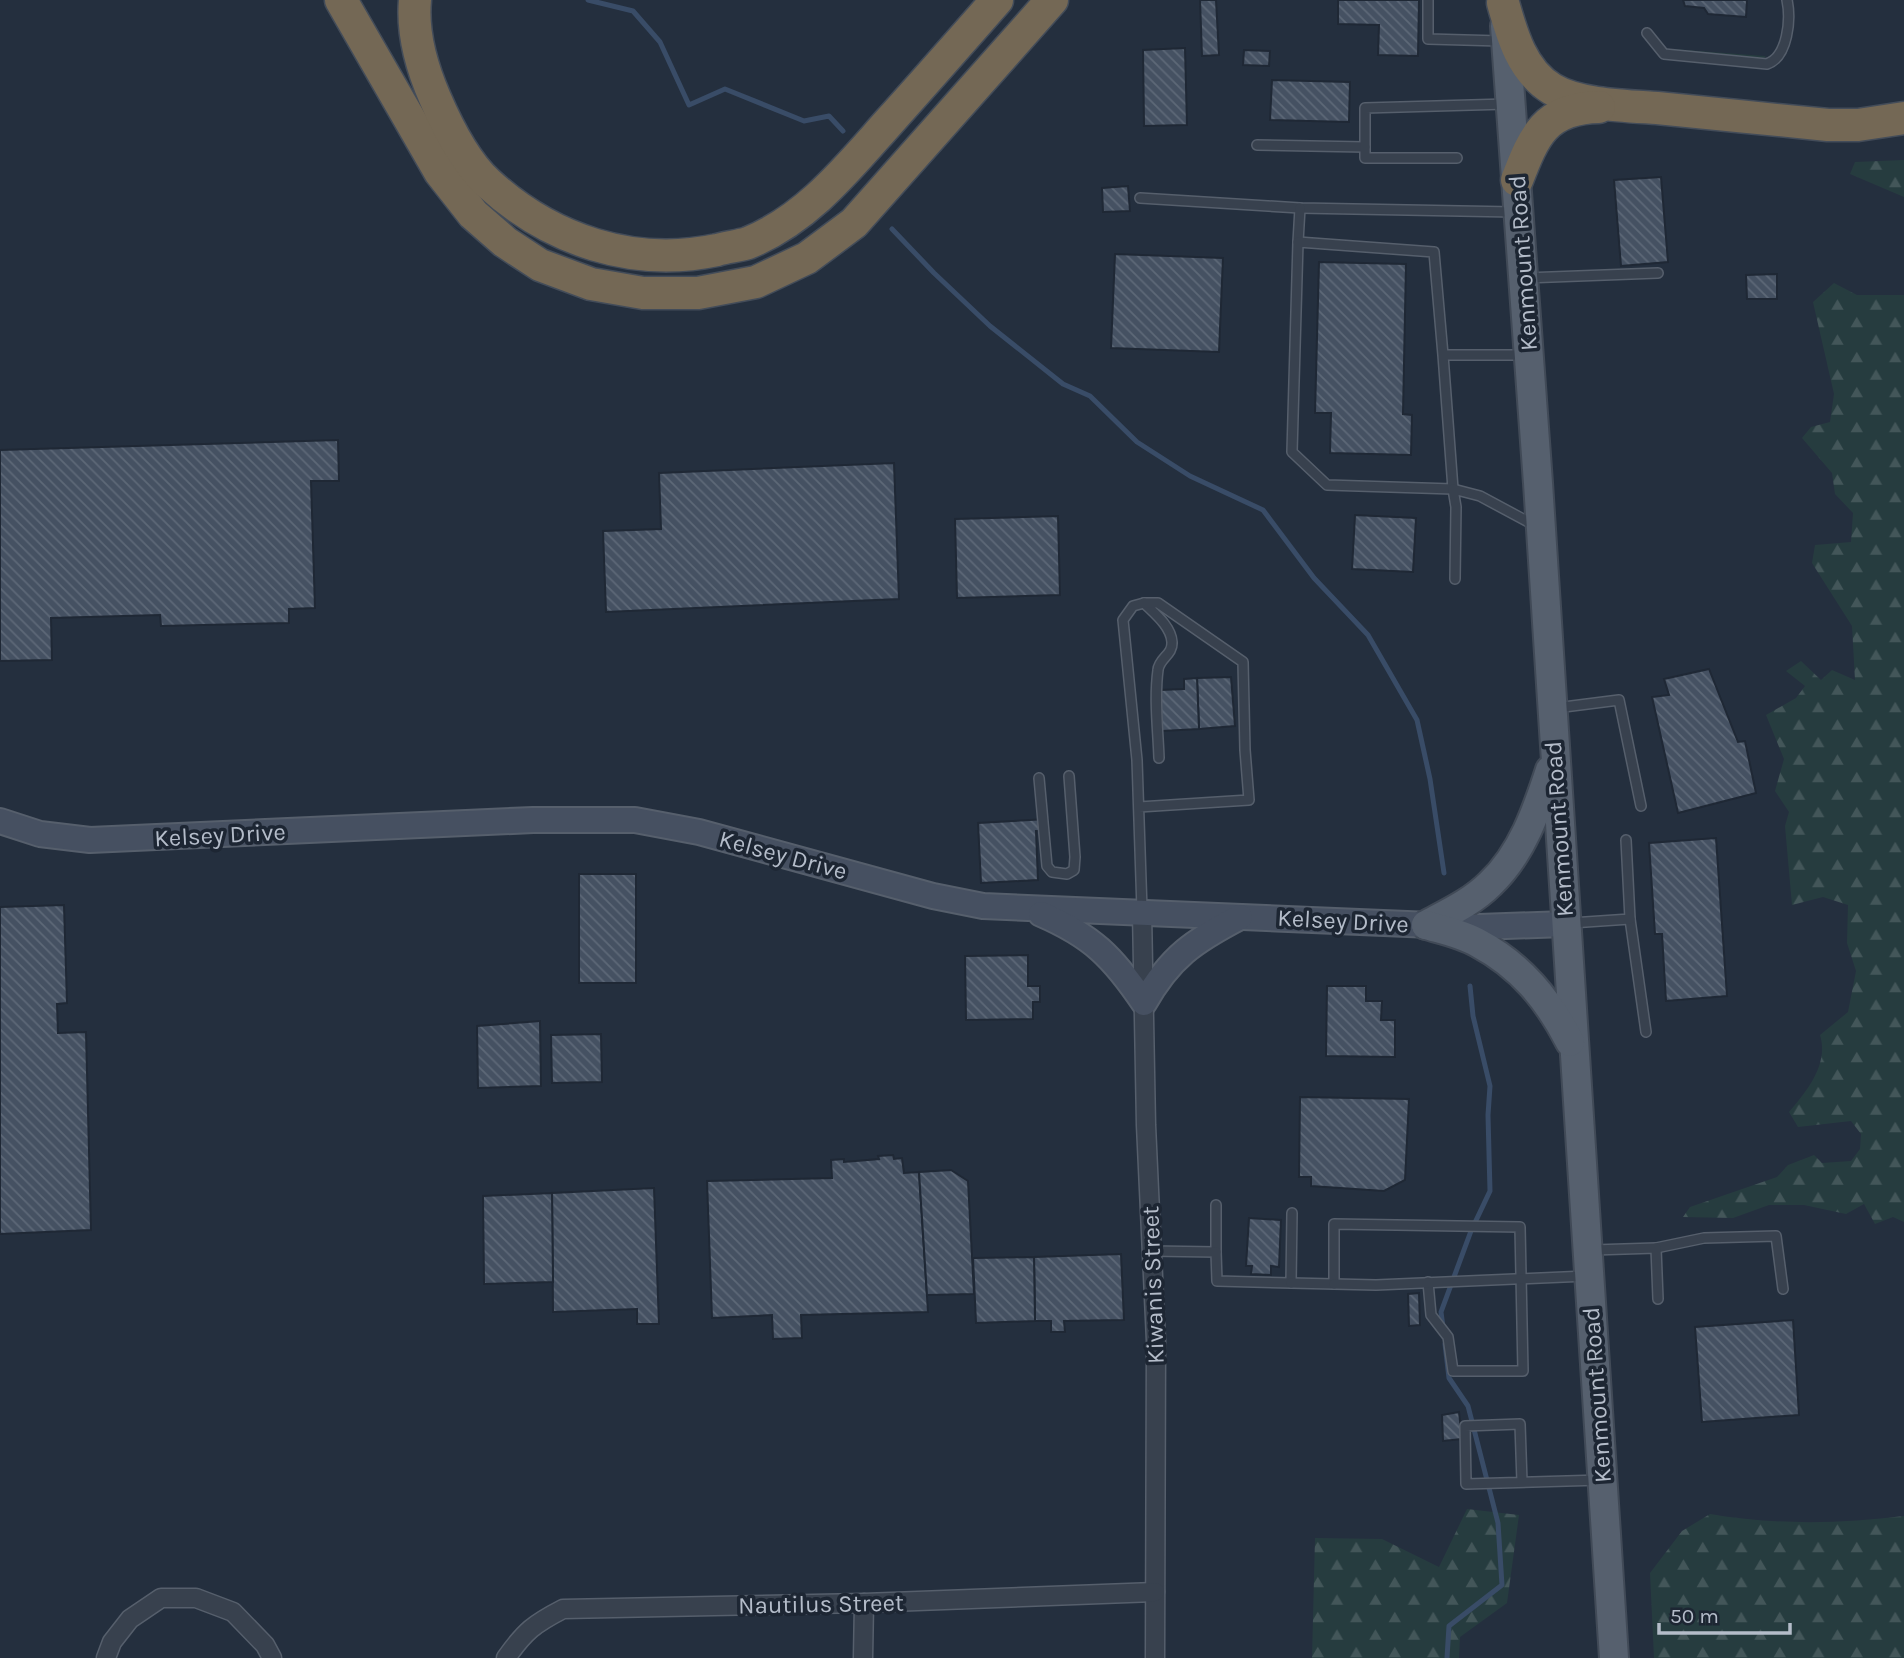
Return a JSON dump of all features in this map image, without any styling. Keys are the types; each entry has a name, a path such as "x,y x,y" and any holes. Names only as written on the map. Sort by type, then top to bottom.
{"highway":[{"path":"341,0 440,172 473,215 505,242 541,265 591,284 643,293 698,293 756,282 807,258 854,223 1052,0"},
{"path":"415,0 414,17 426,77 450,133 486,181 534,219 586,243 640,255 695,255 748,243 795,217 832,185 997,0"},
{"path":"1503,1 1517,48 1540,79 1553,90 1575,98 1828,125 1858,125 1904,118"},
{"path":"1517,180 1532,141 1555,115 1585,107 1633,106"}],"main road":[{"name":"Kenmount Road","path":"1503,1 1524,279 1614,1658"},
{"path":"1426,925 1465,904 1508,865 1538,807 1554,757"},
{"name":"Kelsey Drive","path":"0,821 40,834 100,839 533,820 635,820 699,832 959,902 1030,910 1142,912 1479,927 1565,924"},
{"path":"1030,910 1072,928 1099,947 1123,971 1144,1003 1159,976 1181,954 1206,935 1242,916"},
{"path":"1426,925 1476,942 1523,976 1542,994 1556,1014 1574,1051"}],"street":[{"name":"Kiwanis Street","path":"1142,912 1146,1125 1156,1341 1155,1658"},
{"name":"Nautilus Street","path":"506,1658 520,1638 536,1623 563,1609 864,1603 1155,1592"},
{"path":"106,1658 112,1642 130,1619 161,1598 196,1598 233,1612 265,1645 272,1658"},
{"path":"863,1658 864,1603"}],"lane":[{"path":"1428,0 1428,39 1506,41"},
{"path":"1647,33 1664,54 1767,64 1774,62 1783,50 1788,16 1787,0"},
{"path":"1457,158 1366,158 1365,108 1512,104"},
{"path":"1257,145 1365,147"},
{"path":"1140,198 1300,208 1519,212"},
{"path":"1300,208 1292,452 1328,485 1452,489 1480,496 1540,528"},
{"path":"1298,242 1434,253 1452,489 1456,507 1454,579"},
{"path":"1524,279 1658,273"},
{"path":"1443,355 1529,355"},
{"path":"1144,603 1162,621 1172,640 1171,649 1160,662 1158,669 1156,695 1159,758"},
{"path":"1139,807 1249,800 1242,662 1158,603 1133,606 1123,620 1139,807 1142,912"},
{"path":"1551,708 1619,700 1641,806"},
{"path":"1039,778 1047,866 1054,873 1067,874 1074,870 1075,857 1069,776"},
{"path":"1626,840 1630,919 1646,1032"},
{"path":"1565,924 1630,919"},
{"path":"1216,1205 1217,1281 1376,1285 1522,1278 1704,1237 1776,1236 1783,1289"},
{"path":"1291,1283 1292,1213"},
{"path":"1334,1284 1334,1224 1520,1227 1523,1371 1453,1371 1448,1337 1431,1315 1428,1282"},
{"path":"1656,1248 1658,1299"},
{"path":"1152,1251 1216,1252"},
{"path":"1522,1482 1520,1424 1465,1426 1466,1484 1602,1480"}],"green space":[{"path":"1672,49 1766,57 1760,59 1671,53"},
{"path":"1904,160 1904,197 1850,174 1855,162"},
{"path":"1834,283 1857,295 1904,295 1904,1222 1893,1217 1875,1224 1864,1204 1846,1214 1804,1205 1769,1205 1733,1218 1683,1217 1690,1207 1777,1177 1788,1165 1814,1155 1822,1163 1851,1161 1860,1149 1861,1134 1851,1121 1798,1127 1789,1112 1815,1077 1821,1056 1820,1035 1848,1012 1856,971 1847,943 1848,905 1823,897 1792,905 1785,826 1789,812 1775,791 1784,759 1766,715 1796,698 1805,686 1786,671 1801,661 1821,680 1832,670 1855,680 1852,626 1812,563 1815,545 1851,542 1853,513 1835,494 1832,473 1802,438 1811,427 1830,422 1834,394 1813,302"},
{"path":"1467,1509 1519,1515 1507,1603 1460,1637 1459,1658 1312,1658 1315,1538 1382,1539 1439,1567"},
{"path":"1710,1514 1807,1522 1904,1516 1904,1658 1654,1658 1650,1573 1682,1531"}],"building":[{"path":"1200,0 1216,0 1219,55 1202,56"},
{"path":"1338,0 1419,0 1418,56 1378,55 1379,25 1338,24"},
{"path":"1683,0 1747,0 1746,17 1708,14 1704,8 1685,6"},
{"path":"1185,48 1187,125 1144,126 1143,50"},
{"path":"1244,50 1270,51 1269,66 1243,65"},
{"path":"1272,80 1350,82 1349,122 1270,120"},
{"path":"1661,177 1668,262 1621,266 1614,180"},
{"path":"1128,186 1130,211 1103,212 1102,188"},
{"path":"1115,254 1223,258 1219,352 1111,348"},
{"path":"1319,262 1406,264 1403,414 1412,415 1411,455 1330,453 1331,413 1315,413"},
{"path":"1777,274 1777,299 1747,299 1746,275"},
{"path":"338,440 339,481 311,481 315,608 289,609 289,623 161,626 160,615 51,618 52,660 0,661 0,450"},
{"path":"894,463 899,599 606,612 603,531 661,529 659,473"},
{"path":"1355,515 1416,518 1413,572 1352,569"},
{"path":"1058,516 1060,595 957,598 955,519"},
{"path":"1709,669 1738,742 1745,741 1756,793 1678,813 1652,697 1669,695 1664,679"},
{"path":"1231,677 1235,726 1199,729 1197,678"},
{"path":"1197,678 1199,729 1162,731 1160,690 1184,689 1184,679"},
{"path":"1048,819 1049,831 1036,831 1038,880 981,883 978,823"},
{"path":"1716,838 1727,996 1666,1001 1662,934 1655,934 1649,843"},
{"path":"579,874 636,874 636,983 579,983"},
{"path":"64,905 67,1003 57,1004 58,1033 86,1032 91,1230 0,1234 0,907"},
{"path":"1028,955 1028,986 1040,986 1040,1002 1033,1002 1033,1019 966,1020 965,956"},
{"path":"1327,986 1366,986 1366,1001 1382,1001 1381,1020 1395,1020 1395,1057 1326,1056"},
{"path":"540,1021 541,1086 478,1088 477,1026"},
{"path":"601,1034 602,1082 552,1083 551,1035"},
{"path":"1300,1097 1409,1099 1405,1180 1384,1191 1311,1186 1311,1177 1299,1177"},
{"path":"893,1155 894,1159 902,1158 904,1173 919,1172 928,1312 801,1315 802,1338 773,1339 772,1315 712,1318 707,1181 832,1178 831,1160 844,1159 844,1162"},
{"path":"951,1170 968,1181 974,1294 927,1295 919,1172"},
{"path":"654,1188 659,1324 637,1324 637,1309 553,1312 552,1193"},
{"path":"552,1193 553,1282 484,1284 483,1196"},
{"path":"1249,1218 1281,1220 1279,1267 1271,1266 1271,1275 1251,1274 1252,1266 1246,1266"},
{"path":"1121,1254 1124,1320 1064,1321 1065,1332 1051,1332 1051,1321 1035,1321 1034,1257"},
{"path":"1034,1257 1035,1321 976,1323 973,1258"},
{"path":"1419,1293 1420,1325 1409,1326 1408,1294"},
{"path":"1793,1320 1799,1415 1702,1422 1695,1327"},
{"path":"1459,1412 1462,1439 1443,1441 1442,1415"}],"waterway":[{"path":"588,0 633,11 660,42 689,105 725,89 804,121 829,116 843,131"},
{"path":"892,229 990,326 1063,384 1090,396 1137,442 1190,476 1263,510 1314,578 1368,635 1417,720 1430,779 1444,873"},
{"path":"1443,1327 1441,1312 1471,1231 1490,1191 1490,1086 1473,1016 1470,986"},
{"path":"1445,1344 1449,1378 1468,1406 1498,1523 1502,1585 1449,1626 1447,1658"}]}
